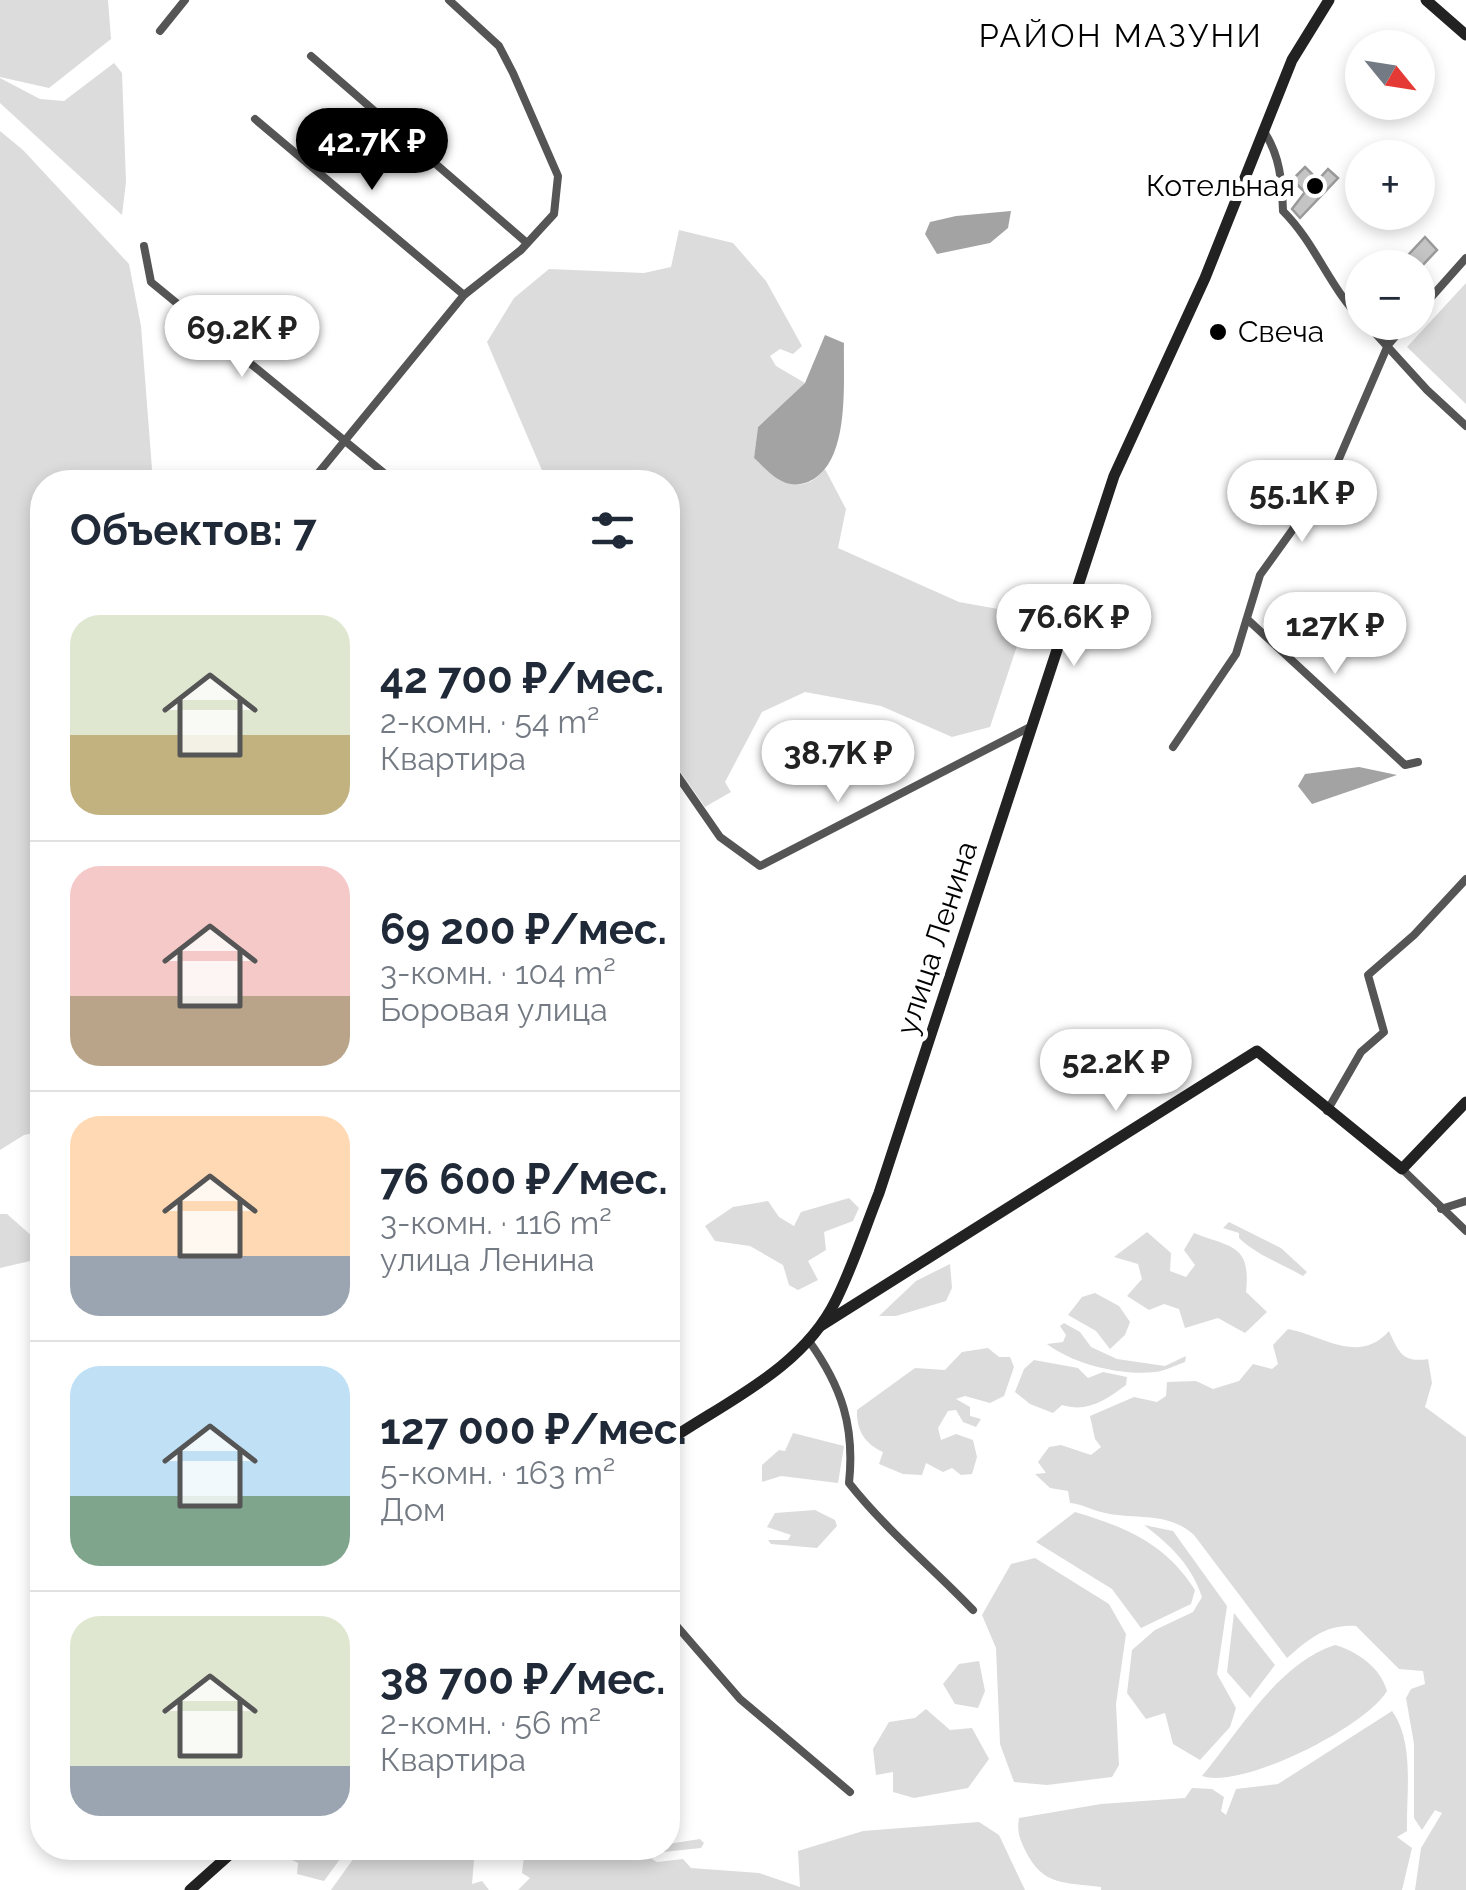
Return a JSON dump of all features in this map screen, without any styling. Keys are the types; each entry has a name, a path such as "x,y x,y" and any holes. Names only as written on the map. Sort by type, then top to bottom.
{"street":[{"path":"160,31 186,0"},
{"path":"320,470 464,294 527,243 554,214 558,176 499,46 449,0"},
{"name":"улица Ленина","path":"680,1433 780,1368 809,1341 836,1302 879,1193 1114,476 1205,278 1292,60 1330,0"},
{"path":"1426,0 1466,35"},
{"path":"311,56 527,243"},
{"path":"255,119 464,294"},
{"path":"1263,130 1274,146 1282,177 1283,211 1308,236 1345,302"},
{"path":"144,246 151,282 381,470"},
{"path":"1435,293 1466,258"},
{"path":"1383,340 1427,390 1466,426"},
{"path":"1173,746 1236,654 1260,575 1332,475 1392,340"},
{"path":"1246,619 1405,766 1418,762"},
{"path":"680,779 720,837 760,866 1034,725"},
{"path":"1327,1110 1361,1052 1384,1032 1368,975 1414,935 1466,879"},
{"path":"818,1327 1257,1052 1402,1169 1466,1231"},
{"path":"1402,1169 1466,1102"},
{"path":"1441,1209 1466,1201"},
{"path":"809,1341 834,1376 853,1446 849,1484 876,1518 973,1610"},
{"path":"680,1630 740,1699 850,1792"},
{"path":"190,1890 224,1860"}],"shaded area":[{"path":"0,0 108,0 111,39 49,88 0,77"},
{"path":"114,63 122,73 126,182 122,215 0,103 0,78 40,99 64,101"},
{"path":"0,131 23,150 129,264 141,326 152,470 30,470 30,1134 0,1150"},
{"path":"1011,211 1008,228 990,243 937,254 925,234 930,222"},
{"path":"679,230 733,243 766,281 802,346 793,354 780,349 770,356 776,366 805,383 758,427 754,458 788,483 806,483 825,469 846,509 838,548 959,602 1015,612 1019,640 990,727 952,737 881,706 805,692 762,712 725,782 731,792 705,807 680,771 680,470 542,470 487,342 514,298 549,269 644,273 671,267"},
{"path":"1466,283 1466,404 1407,347 1413,340 1435,340 1435,317"},
{"path":"825,335 844,343 844,400 838,441 822,472 808,482 792,484 778,479 754,458 758,427 805,383"},
{"path":"1359,767 1397,775 1312,804 1298,786 1305,774"},
{"path":"849,1198 859,1208 853,1221 824,1232 826,1250 808,1261 818,1280 798,1290 789,1285 783,1265 750,1246 715,1241 705,1226 733,1207 768,1201 779,1217 794,1226 801,1212"},
{"path":"0,1214 7,1214 30,1234 30,1261 0,1268"},
{"path":"1229,1222 1281,1248 1307,1272 1303,1276 1254,1250 1239,1238 1239,1233 1223,1228"},
{"path":"1147,1232 1171,1253 1170,1271 1186,1277 1195,1265 1184,1250 1194,1233 1236,1250 1245,1265 1246,1292 1267,1312 1245,1333 1218,1318 1185,1328 1179,1309 1164,1304 1149,1310 1127,1296 1142,1279 1138,1264 1114,1257"},
{"path":"950,1264 952,1288 946,1301 896,1316 879,1316 916,1281"},
{"path":"1095,1293 1119,1306 1130,1322 1125,1335 1110,1349 1096,1331 1068,1315 1082,1297"},
{"path":"1064,1323 1080,1332 1091,1347 1117,1359 1165,1366 1186,1356 1185,1362 1142,1373 1084,1363 1047,1344 1063,1342 1066,1335 1060,1326"},
{"path":"1288,1329 1353,1347 1378,1341 1389,1331 1407,1358 1428,1359 1432,1383 1425,1407 1466,1437 1466,1890 1415,1890 1421,1848 1442,1813 1435,1810 1422,1830 1414,1818 1414,1744 1406,1698 1411,1689 1425,1684 1423,1671 1399,1669 1356,1626 1327,1630 1287,1658 1194,1535 1161,1519 1114,1515 1070,1503 1068,1491 1050,1488 1035,1474 1046,1473 1038,1462 1049,1447 1061,1445 1091,1455 1101,1447 1090,1416 1134,1397 1157,1402 1166,1396 1167,1382 1196,1381 1213,1389 1239,1381 1253,1364 1272,1369 1278,1364 1273,1345"},
{"path":"988,1348 999,1357 1010,1357 1014,1367 1004,1396 990,1403 965,1396 956,1399 970,1407 970,1416 981,1419 976,1427 963,1422 956,1410 948,1411 938,1428 941,1440 956,1434 973,1440 977,1457 972,1474 961,1475 952,1468 943,1472 926,1463 922,1475 903,1474 879,1464 883,1452 863,1436 857,1410 915,1368 945,1370 962,1352"},
{"path":"1034,1360 1078,1368 1088,1378 1103,1372 1127,1377 1126,1385 1096,1404 1062,1405 1053,1413 1030,1404 1015,1392 1024,1369"},
{"path":"793,1433 844,1446 838,1483 781,1476 762,1482 762,1465 779,1450 785,1451"},
{"path":"815,1510 835,1520 837,1526 817,1548 771,1544 768,1540 788,1540 791,1535 767,1527 775,1513"},
{"path":"1075,1512 1128,1531 1158,1549 1195,1590 1191,1604 1141,1628 1112,1589 1036,1542"},
{"path":"1144,1525 1173,1531 1227,1606 1217,1674 1236,1708 1230,1727 1200,1760 1173,1744 1165,1713 1146,1719 1127,1693 1132,1650 1155,1630 1193,1612 1202,1597 1179,1556"},
{"path":"1035,1558 1109,1604 1126,1634 1116,1704 1119,1765 1112,1777 1047,1785 1014,1782 1000,1744 996,1648 982,1615 1011,1564"},
{"path":"1234,1613 1275,1665 1250,1698 1227,1672"},
{"path":"1335,1645 1360,1656 1379,1675 1387,1691 1375,1705 1330,1737 1273,1764 1245,1774 1202,1776 1278,1683 1314,1654"},
{"path":"979,1661 985,1691 978,1708 955,1704 943,1684 959,1664"},
{"path":"926,1709 950,1730 972,1728 989,1759 968,1788 914,1798 893,1792 893,1772 876,1775 873,1749 889,1722 915,1718"},
{"path":"1392,1711 1404,1738 1408,1769 1407,1831 1397,1837 1412,1848 1402,1890 1101,1890 1047,1877 1032,1862 1020,1838 1019,1818 1101,1804 1185,1798 1192,1788 1212,1789 1224,1797 1221,1811 1226,1815 1236,1789 1278,1784"},
{"path":"979,1822 999,1835 1025,1890 518,1890 530,1878 522,1873 524,1860 683,1859 691,1868 759,1873 800,1887 798,1851 863,1831"},
{"path":"700,1839 704,1843 701,1848 680,1850 680,1842"},
{"path":"292,1860 339,1860 324,1881 297,1874 298,1863"},
{"path":"352,1860 474,1860 472,1884 482,1881 489,1890 331,1890"}],"building":[{"name":"Котельная","path":"1305,167 1318,180 1328,169 1338,178 1300,218 1292,209 1305,192 1292,180"},
{"path":"1425,237 1437,250 1435,252 1413,250"}],"place":[{"name":"Котельная","path":"1315,186"},
{"name":"Свеча","path":"1218,332"}],"district":[{"name":"РАЙОН МАЗУНИ","path":"1121,36"}]}
